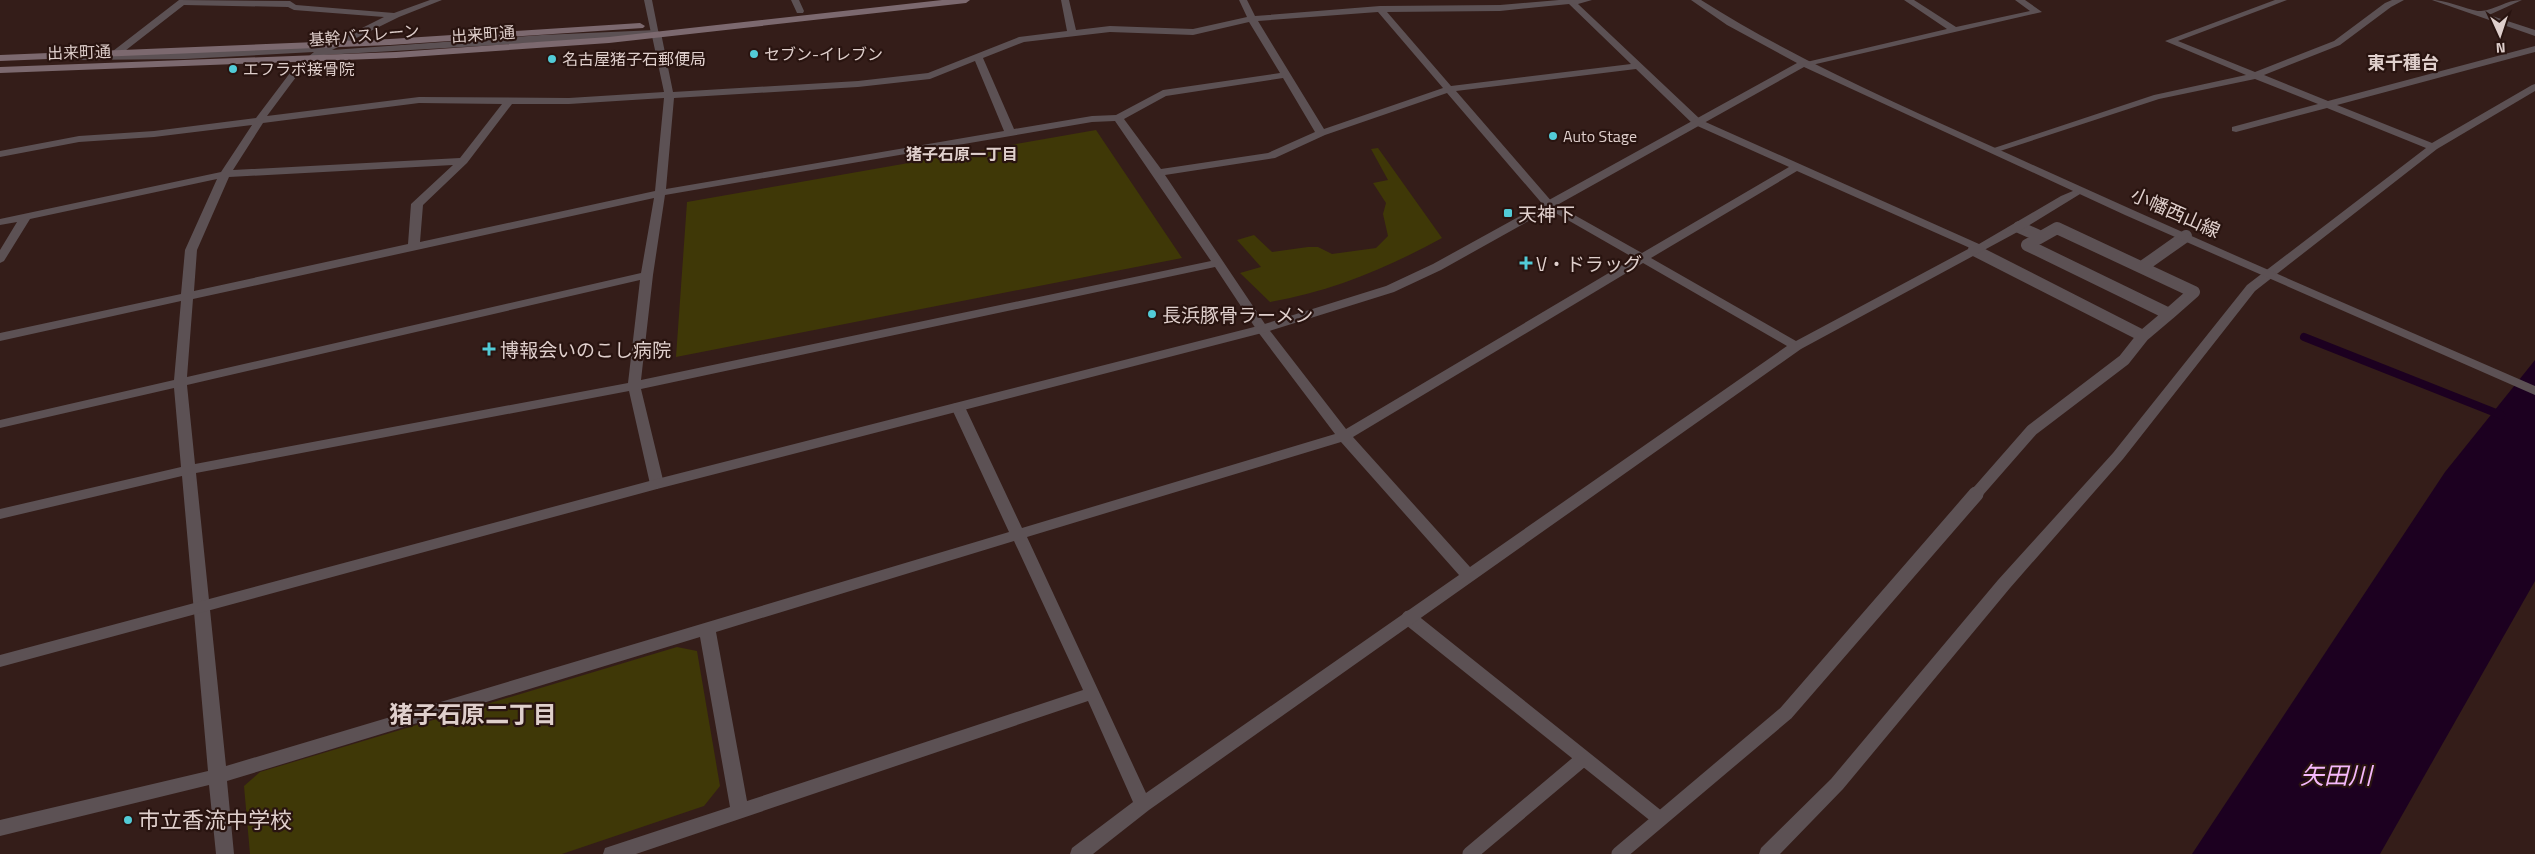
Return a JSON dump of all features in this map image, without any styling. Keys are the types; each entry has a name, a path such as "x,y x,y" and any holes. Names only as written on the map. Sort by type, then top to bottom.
{"main road":[{"name":"出来町通","path":"0,70 255,61 314,56 396,55 600,40 655,29 892,0"},
{"name":"出来町通","path":"390,42 655,29 966,0"},
{"name":"出来町通","path":"3,58 332,46"}],"street":[{"path":"225,854 180,382 191,250 225,174 258,121 296,71 314,56 332,46 396,15 438,0"},
{"path":"648,0 669,96 660,193 647,275 634,386 657,484"},
{"path":"795,0 800,11"},
{"path":"1066,0 1072,33"},
{"path":"1243,0 1252,19 1321,133"},
{"path":"0,154 80,139 258,121 419,100 568,101 858,84 930,76 1022,38 1110,29 1192,32 1252,19 1380,9 1500,8 1588,0"},
{"name":"小幡西山線","path":"1695,0 1778,52 1803,64 2080,191 2535,391"},
{"path":"1908,0 1953,30"},
{"path":"0,661 657,484 1262,329 1390,289 1437,267 1803,64 2038,12 2018,0"},
{"path":"2283,0 2170,41 2433,147"},
{"path":"2373,0 2388,5"},
{"path":"1993,150 2157,97 2254,76 2337,43 2388,5 2400,0"},
{"path":"2436,0 2535,33"},
{"path":"2480,15 2518,0"},
{"path":"116,53 184,1 290,4 294,7 396,15"},
{"path":"1570,1 1697,122 1798,166 1977,249"},
{"path":"1380,9 1549,205 1796,346"},
{"name":"基幹バスレーン","path":"3,58 194,56 295,52 332,46 390,42"},
{"path":"2236,129 2535,49"},
{"path":"977,56 1010,133"},
{"path":"1158,173 1271,156 1321,133 1449,89 1638,66"},
{"path":"0,337 188,294 660,193 1092,119 1118,118 1163,94 1286,75"},
{"path":"1768,854 1837,784 2004,584 2118,456 2251,288 2433,147 2535,87"},
{"path":"414,245 417,204 463,161 510,100"},
{"path":"1118,118 1158,173 1216,263 1262,329 1344,436 1469,576"},
{"path":"0,222 225,174 463,161"},
{"path":"0,828 218,776 1344,436 1798,166"},
{"path":"1079,854 1143,805 1796,346 1977,249 2080,191"},
{"path":"0,259 26,217"},
{"path":"0,514 189,470 634,386 1216,263"},
{"path":"0,424 647,275"},
{"path":"958,407 1093,693 1143,805"},
{"path":"707,628 740,811"},
{"path":"612,854 1093,693"}],"lane":[{"path":"2019,226 2039,236"},
{"path":"1619,854 1786,713 2032,430 2124,360 2144,336 2170,314 2194,292 2057,228 2039,236 2027,245 2170,314"},
{"path":"2142,267 2186,236"},
{"path":"1977,249 2144,336"},
{"path":"1409,618 1660,819"},
{"path":"1470,854 1584,758"}],"shaded area":[{"path":"1096,130 1182,258 676,357 687,202"},
{"path":"1378,148 1442,238 1380,269 1338,285 1270,302 1240,273 1261,267 1237,240 1254,235 1272,252 1318,247 1332,254 1376,248 1388,236 1383,214 1386,203 1373,183 1388,180 1371,149"},
{"path":"677,647 697,651 720,786 704,806 562,854 250,854 244,786 260,772"}],"water":[{"name":"矢田川","path":"2535,360 2535,581 2380,854 2192,854 2445,472"}],"waterway":[{"path":"2304,337 2501,415"}],"place":[{"name":"セブン-イレブン","path":"754,54"},
{"name":"名古屋猪子石郵便局","path":"552,59"},
{"name":"エフラボ接骨院","path":"233,69"},
{"name":"Auto Stage","path":"1553,136"},
{"name":"天神下","path":"1508,213"},
{"name":"V・ドラッグ","path":"1526,263"},
{"name":"長浜豚骨ラーメン","path":"1152,314"},
{"name":"博報会いのこし病院","path":"489,349"},
{"name":"市立香流中学校","path":"128,820"}],"district":[{"name":"東千種台","path":"2403,62"},
{"name":"猪子石原一丁目","path":"962,154"},
{"name":"猪子石原二丁目","path":"473,714"}]}
